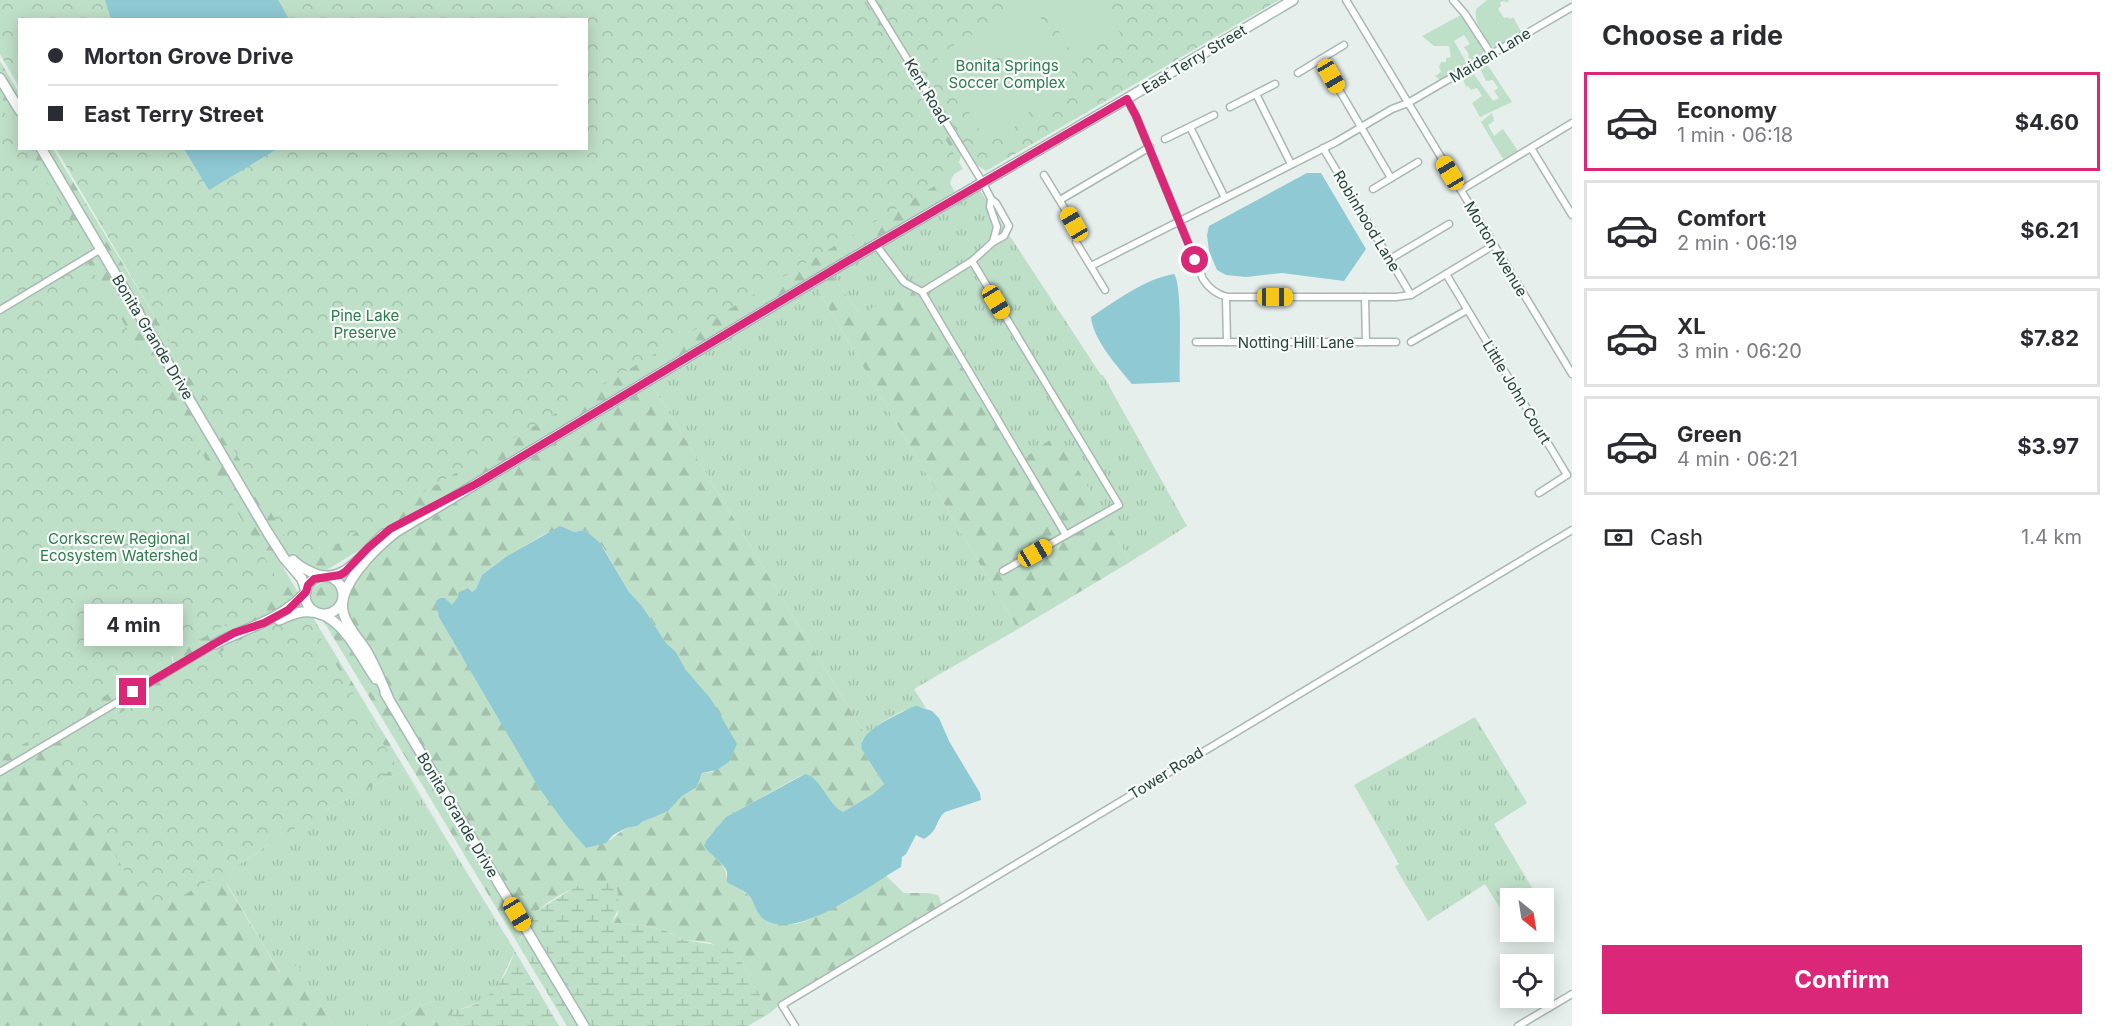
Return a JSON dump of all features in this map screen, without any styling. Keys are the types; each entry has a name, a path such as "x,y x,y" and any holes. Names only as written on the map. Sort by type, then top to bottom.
{"street":[{"name":"Kent Road","path":"871,0 991,199"},
{"name":"East Terry Street","path":"342,599 354,576 396,532 876,245 1293,0"},
{"name":"Morton Avenue","path":"1346,0 1572,374"},
{"path":"1453,0 1471,21 1491,54"},
{"name":"Maiden Lane","path":"1091,266 1323,148 1392,109 1408,103 1572,7"},
{"path":"1298,73 1344,45"},
{"path":"1321,59 1391,178"},
{"path":"0,78 18,108"},
{"path":"1230,107 1275,84"},
{"path":"1256,94 1291,164"},
{"path":"1127,99 1150,147 1207,286 1226,297 1396,297 1411,295 1494,245"},
{"path":"1166,139 1214,115"},
{"path":"1461,190 1572,123"},
{"path":"1190,127 1225,198"},
{"path":"1059,200 1150,147"},
{"name":"Robinhood Lane","path":"1323,148 1411,295"},
{"path":"1531,148 1572,215"},
{"name":"Bonita Grande Drive","path":"42,150 266,530 284,558 302,579 306,592"},
{"path":"1373,189 1418,162"},
{"path":"1044,175 1074,224"},
{"path":"991,199 990,207 997,226 993,242"},
{"path":"922,292 972,261 1005,234 1009,226 996,203 991,199"},
{"path":"1390,259 1449,224"},
{"path":"995,232 1005,234"},
{"path":"1076,242 1105,291"},
{"path":"876,245 904,282 922,292 1066,535"},
{"path":"0,310 101,249"},
{"path":"972,261 1119,505 1003,571"},
{"name":"Little John Court","path":"1446,274 1570,474 1539,493"},
{"name":"Notting Hill Lane","path":"1226,297 1227,342"},
{"name":"Notting Hill Lane","path":"1365,297 1366,342"},
{"path":"1411,342 1467,310"},
{"name":"Notting Hill Lane","path":"1196,342 1396,342"},
{"name":"East Terry Street","path":"326,577 345,572 390,529 476,484"},
{"name":"Bonita Grande Drive","path":"266,530 276,537 296,564 326,577"},
{"name":"Tower Road","path":"795,1026 782,1005 1572,530"},
{"path":"0,772 234,633 264,626 300,612 327,614 334,611 342,599 342,591 333,579 326,577 314,579 308,585 306,592 308,604 316,612"},
{"path":"255,627 288,610 306,592"},
{"name":"Bonita Grande Drive","path":"342,599 343,614 372,661 388,697"},
{"name":"Bonita Grande Drive","path":"316,612 331,620 346,633 388,697 584,1026"},
{"path":"1518,1026 1572,994"}],"green space":[{"name":"Pine Lake Preserve","path":"0,0 863,0 963,169 302,565 57,150 588,150 588,18 18,18 18,85 0,54"},
{"path":"857,0 872,0 908,61 905,79 918,83 962,154 950,183 956,194 562,427 302,585 46,150 54,150 305,563 940,182"},
{"name":"Bonita Springs Soccer Complex","path":"875,0 1279,0 986,171 977,165"},
{"path":"1030,0 1081,87 1037,113 986,26"},
{"path":"1041,0 1100,0 1120,33 1075,59"},
{"path":"1487,0 1509,0 1507,3 1500,2 1501,6 1498,9 1504,18 1513,17 1522,33 1496,49 1483,37 1476,20 1476,9"},
{"path":"1461,15 1484,50 1482,55 1472,62 1464,47 1470,44 1464,35 1454,41 1468,65 1441,81 1435,76 1441,72 1439,67 1441,62 1446,62 1446,58 1451,57 1449,46 1434,46 1422,36"},
{"path":"980,30 1031,117 987,143 936,56"},
{"path":"0,61 18,91 18,103 0,71"},
{"path":"1485,61 1512,102 1480,117 1472,103 1482,96 1477,88 1471,90 1468,86 1466,87 1462,76 1471,70 1493,101 1499,98 1494,91 1498,88 1493,80 1486,81 1479,66"},
{"path":"0,85 18,116 18,150 38,150 306,606 442,830 404,770 306,820 233,868 227,885 280,973 288,967 298,965 334,1026 0,1026","holes":["156,587 171,641 174,669"]},
{"name":"Corkscrew Regional Ecosystem Watershed","path":"0,105 18,135 18,150 28,150 89,251 83,255 284,590 0,758"},
{"path":"1492,113 1494,121 1488,125 1494,136 1503,129 1518,151 1503,159 1481,122"},
{"path":"979,189 1103,375 1187,526 1130,562 1058,435 1023,460 910,289 860,315 832,275"},
{"path":"832,275 860,315 911,288 1023,459 1058,434 1130,562 1018,629 815,285"},
{"path":"815,285 1018,629 914,689 926,708 911,708 902,711 878,725 866,736 651,383"},
{"path":"651,383 866,736 862,740 862,750 884,784 873,794 843,812 832,804 816,782 805,774 726,817 704,846 724,868 726,877 749,896 762,917 770,922 796,924 806,921 846,902 887,874 887,877 904,893 938,895 942,905 780,1004 770,1013 738,955 708,942 684,940 666,931 642,925 611,923 618,914 617,887 608,883 586,884 564,893 545,905 531,918 518,944 306,592","holes":["568,530 574,532 585,530 603,547 629,592 642,606 666,643 676,652 686,670 711,699 735,748 729,762 712,772 702,773 697,787 682,796 668,810 637,826 626,828 610,840 586,848 539,788 440,598 445,598 452,606 463,590 468,588 472,592 476,589 482,575 507,556 546,533"]},
{"path":"300,604 397,767 151,915 54,753"},
{"path":"1475,717 1527,803 1494,824 1532,888 1500,888 1500,908 1485,884 1428,921 1395,867 1399,864 1354,785"},
{"path":"404,770 515,951 496,990 485,1000 453,1012 431,1001 385,1026 334,1026 318,1002 281,974 227,884 233,868 306,820"},
{"path":"597,881 611,883 617,887 619,908 611,923 642,925 666,931 684,940 723,946 738,955 770,1013 748,1026 567,1026 518,944 535,912 577,886"},
{"path":"515,951 559,1026 459,1026 452,1014 453,1011 476,1004 493,991 500,983"},
{"path":"431,1001 451,1007 459,1026 385,1026"}],"water":[{"path":"105,0 278,0 288,18 111,18"},
{"path":"185,150 275,150 209,190"},
{"path":"1307,173 1321,173 1366,249 1344,281 1282,273 1246,277 1226,275 1217,270 1209,251 1207,235 1209,226"},
{"path":"1174,274 1180,308 1180,382 1132,384 1101,344 1091,317 1141,286"},
{"path":"560,526 574,532 585,530 600,543 629,592 642,606 666,643 676,652 686,670 711,699 737,744 729,762 717,770 702,773 697,787 682,796 668,811 637,826 626,828 613,835 606,843 586,848 539,788 439,617 436,601 445,598 452,605 459,592 468,588 472,592 476,589 482,575 507,556"},
{"path":"917,706 932,711 939,718 949,741 980,793 981,800 945,812 935,829 924,839 916,835 902,857 901,867 854,897 815,917 796,923 779,924 765,920 748,894 727,882 726,869 706,849 704,846 706,841 726,817 805,774 815,780 832,803 843,812 873,794 884,784 862,750 865,736 879,724"}],"route":[{"path":"133,692 234,633 255,627 288,610 306,592 308,585 314,579 340,575 345,572 390,529 476,484 841,265 1127,99 1195,260"}]}
